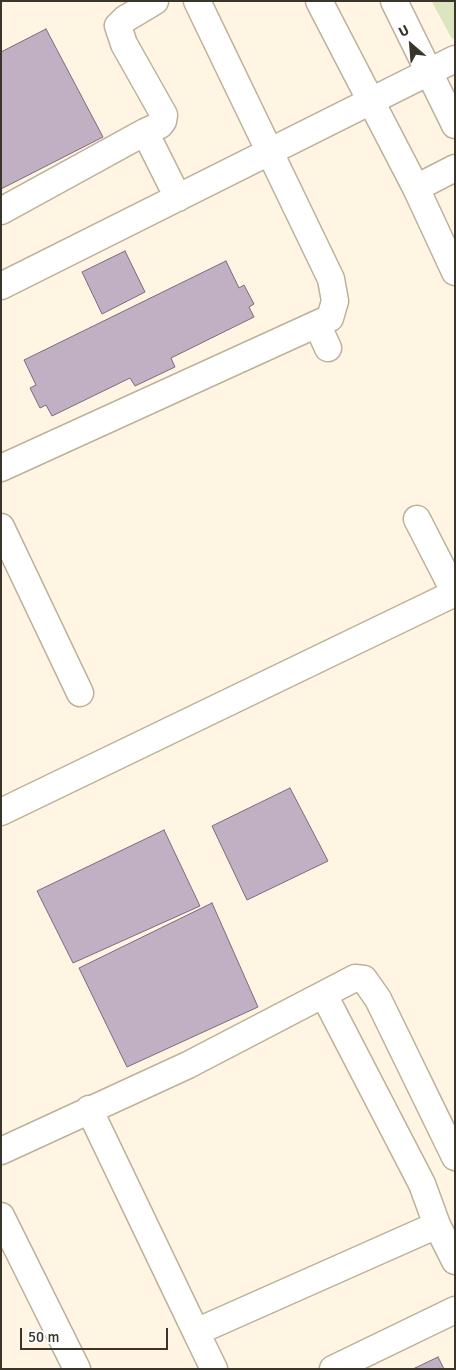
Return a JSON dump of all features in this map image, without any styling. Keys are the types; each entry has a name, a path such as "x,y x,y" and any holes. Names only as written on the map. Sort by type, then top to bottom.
{"lane":[{"path":"1,211 160,125 163,121 164,115 124,44 118,26 125,19 155,1"},
{"path":"1,468 330,318 335,301 331,279 271,151 197,1"},
{"path":"319,1 416,188 455,272"},
{"path":"394,1 455,124"},
{"path":"5,277 178,198 369,100 455,59"},
{"path":"145,132 178,198"},
{"path":"416,188 455,168"},
{"path":"317,324 328,348"},
{"path":"1,812 455,593 417,519"},
{"path":"1,527 80,693"},
{"path":"1,1151 188,1065 355,978 364,979 371,986 455,1157"},
{"path":"324,995 422,1184 437,1225 455,1261"},
{"path":"89,1109 214,1369"},
{"path":"1,1216 77,1369"},
{"path":"196,1332 437,1225"},
{"path":"333,1369 455,1310"}],"green space":[{"path":"455,1 455,38 452,39 432,2"}],"building":[{"path":"46,29 103,137 1,189 1,52"},
{"path":"125,251 145,292 102,314 82,272"},
{"path":"226,261 239,288 244,285 254,304 249,307 254,317 171,358 175,367 135,386 130,378 52,416 46,405 40,408 30,388 36,385 24,360"},
{"path":"290,788 328,861 247,900 212,826"},
{"path":"164,830 200,906 73,963 37,891"},
{"path":"212,903 258,1007 127,1067 79,968"},
{"path":"438,1357 444,1369 413,1369"}]}
